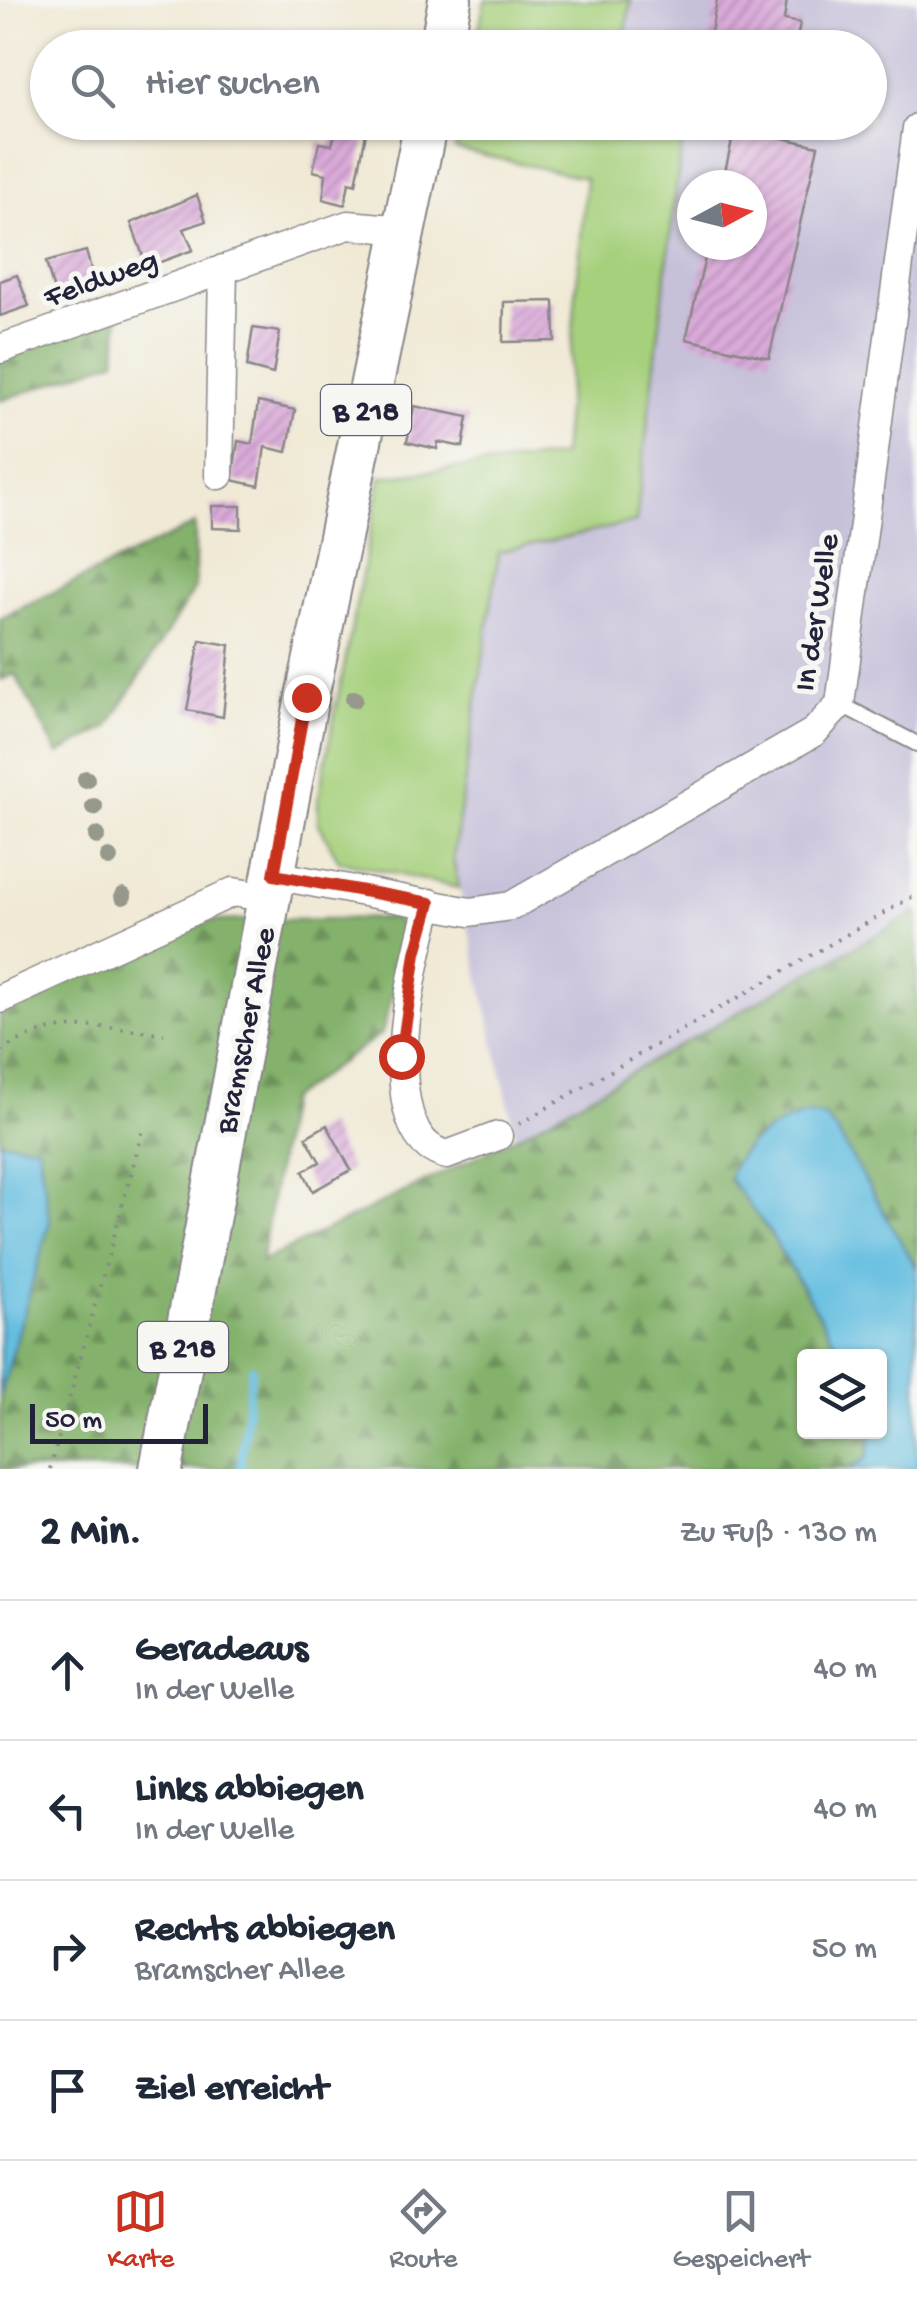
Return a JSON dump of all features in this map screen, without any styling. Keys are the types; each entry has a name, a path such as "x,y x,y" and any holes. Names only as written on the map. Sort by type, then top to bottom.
{"main road":[{"path":"444,30 450,0"},
{"name":"Bramscher Allee","path":"161,1469 332,568 422,140"}],"street":[{"name":"In der Welle","path":"0,999 232,892 272,886 430,903 470,912 511,906 814,732 840,704 917,128"},
{"name":"Feldweg","path":"0,348 348,225 405,230"},
{"path":"219,476 223,270"},
{"path":"430,903 402,1028 401,1056 414,1120 424,1142 447,1155 498,1136"}],"lane":[{"path":"840,704 917,744"}],"path":[{"path":"498,1136 917,894"},
{"path":"0,1052 28,1033 88,1024 164,1034"},
{"path":"50,1469 144,1126"}],"shaded area":[{"path":"631,0 917,0 917,912 516,1137 453,860 499,551 636,522 677,181 677,260 767,260 767,170 678,170 682,140 887,140 887,30 626,30"}],"green space":[{"path":"485,0 631,0 626,30 479,30"},
{"path":"457,140 682,140 636,522 499,552 453,859 459,888 339,861 318,822 318,800 381,477 562,456 586,178 455,149"},
{"path":"119,306 116,360 0,401 0,349"},
{"path":"195,524 195,588 108,727 58,754 15,674 0,680 0,618"},
{"path":"917,912 917,1269 825,1117 729,1178 769,1231 839,1349 797,1349 797,1439 871,1439 867,1458 849,1469 0,1469 0,1397 50,1221 38,1146 0,1141 0,1008 167,933 212,921 393,918 405,928 406,946 382,1033 288,1100 261,1262 516,1137"}],"water":[{"path":"799,1117 825,1117 837,1132 917,1269 917,1469 849,1469 867,1458 871,1439 887,1439 887,1349 839,1349 769,1231 729,1179 749,1145 773,1128"},
{"path":"0,1141 38,1146 50,1221 0,1397"}],"building":[{"path":"717,0 787,0 784,20 800,23 799,30 711,30"},
{"path":"333,140 365,140 356,184 349,182 345,205 323,199 326,174 313,171 319,143 332,145"},
{"path":"732,140 792,140 818,146 769,358 686,339 704,260 767,260 767,170 725,170"},
{"path":"197,195 206,221 184,229 193,250 147,267 131,223"},
{"path":"86,251 95,284 56,298 46,262"},
{"path":"17,275 29,306 0,316 0,281"},
{"path":"554,301 555,341 503,342 504,302"},
{"path":"253,328 280,332 273,374 247,367"},
{"path":"258,402 295,410 287,452 265,447 259,486 232,480 238,441 252,444"},
{"path":"414,406 468,417 463,447 438,442 437,449 407,442"},
{"path":"212,506 241,506 241,529 212,528"},
{"path":"200,640 230,645 223,717 187,710"},
{"path":"327,1125 351,1170 313,1191 303,1171 320,1162 306,1137"}],"waterway":[{"path":"240,1469 252,1368"}],"route":[{"path":"306,697 274,875 430,903 416,953 402,1028 401,1056"}]}
